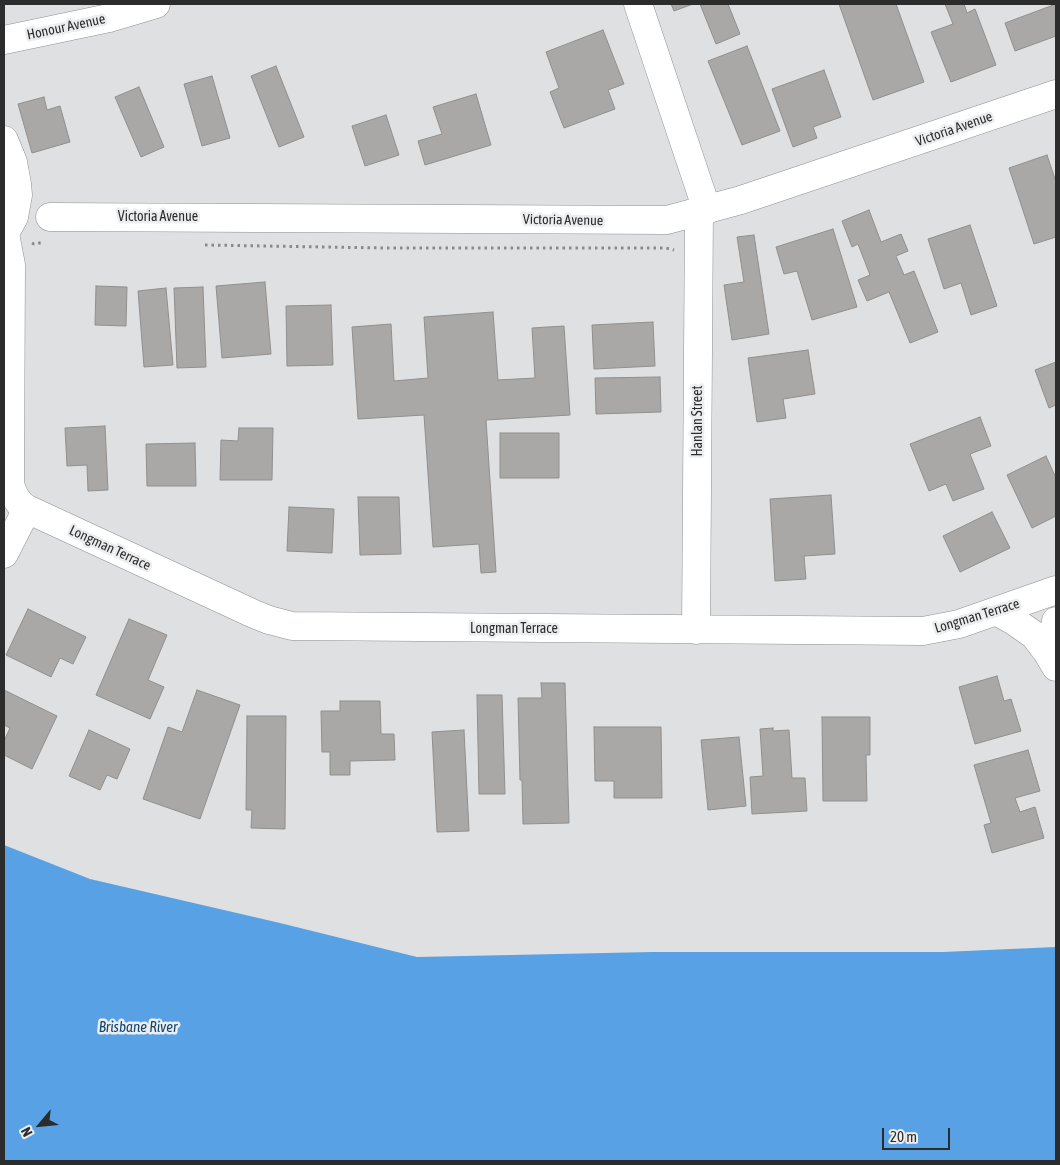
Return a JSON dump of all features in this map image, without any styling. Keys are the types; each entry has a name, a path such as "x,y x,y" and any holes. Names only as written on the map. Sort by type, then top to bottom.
{"street":[{"name":"Honour Avenue","path":"4,40 109,18 156,4"},
{"name":"Hanlan Street","path":"638,4 703,211 696,630"},
{"name":"Victoria Avenue","path":"50,217 657,222 750,197 1056,94"},
{"path":"4,140 13,162 18,184 16,211 12,223 4,235 11,265 7,485"},
{"name":"Longman Terrace","path":"7,485 16,500 27,510 254,614 292,626 923,631 959,624 1056,590"},
{"path":"4,554 27,510"},
{"path":"996,611 1014,620 1034,635 1056,666"},
{"path":"1056,621 1052,639 1056,666"}],"water":[{"name":"Brisbane River","path":"4,845 90,879 417,957 652,952 943,952 1056,947 1056,1161 4,1161"}],"building":[{"path":"671,4 693,4 674,11"},
{"path":"700,4 728,4 740,34 716,44"},
{"path":"839,4 896,4 924,82 873,100"},
{"path":"945,4 964,4 967,13 975,9 996,65 951,82 931,32 953,24"},
{"path":"1056,4 1056,36 1015,51 1005,23"},
{"path":"603,30 624,84 608,90 615,109 564,128 550,92 559,88 546,52"},
{"path":"747,46 780,131 742,145 708,61"},
{"path":"276,66 304,137 279,147 251,76"},
{"path":"824,70 841,117 813,127 817,138 793,147 772,89"},
{"path":"212,76 230,138 202,146 184,84"},
{"path":"139,87 164,147 141,157 115,97"},
{"path":"476,94 491,145 425,165 418,141 442,134 433,107"},
{"path":"44,97 47,110 60,106 70,142 32,153 18,104"},
{"path":"386,115 399,155 365,166 352,126"},
{"path":"1047,155 1056,182 1056,237 1034,244 1009,168"},
{"path":"869,210 881,242 901,234 908,251 896,256 904,275 914,271 938,332 910,343 889,292 867,301 858,280 870,275 858,244 852,247 842,221"},
{"path":"970,225 997,306 971,315 961,283 944,289 928,239"},
{"path":"833,229 857,307 812,320 797,271 784,274 776,247"},
{"path":"754,235 769,334 732,340 724,285 744,282 737,237"},
{"path":"265,282 271,354 222,358 216,286"},
{"path":"96,286 127,287 126,326 95,325"},
{"path":"203,287 206,367 177,368 174,288"},
{"path":"166,288 173,365 144,367 138,291"},
{"path":"331,305 333,365 287,366 286,306"},
{"path":"493,312 498,380 535,378 532,328 564,326 570,415 486,420 496,572 481,573 479,544 433,547 424,415 358,419 352,327 391,324 394,381 428,378 424,317"},
{"path":"653,322 655,366 594,369 592,325"},
{"path":"808,350 815,394 783,399 786,418 757,422 748,358"},
{"path":"1056,362 1056,405 1049,408 1035,370"},
{"path":"660,377 661,412 596,414 595,378"},
{"path":"980,417 991,446 970,454 984,489 953,501 946,484 929,491 910,444"},
{"path":"105,426 108,490 88,491 87,465 67,466 65,428"},
{"path":"239,428 273,428 272,480 220,480 221,440 238,441"},
{"path":"500,433 559,433 559,478 500,478"},
{"path":"195,443 196,486 147,486 146,444"},
{"path":"1046,456 1056,478 1056,516 1032,528 1007,475"},
{"path":"831,495 835,554 804,556 806,579 775,581 770,499"},
{"path":"358,497 399,497 401,554 360,555"},
{"path":"289,507 334,509 332,553 287,551"},
{"path":"992,512 1010,548 960,572 943,536"},
{"path":"28,609 86,637 73,664 60,658 51,677 6,655"},
{"path":"129,619 167,635 148,680 164,687 150,719 96,695"},
{"path":"997,676 1004,701 1011,699 1021,731 975,744 959,687"},
{"path":"541,683 565,683 569,823 523,824 518,698 542,698"},
{"path":"4,690 57,716 32,769 4,755 4,741 10,728 4,725"},
{"path":"197,690 240,705 200,819 143,799 168,727 182,732"},
{"path":"477,695 502,695 505,794 479,794"},
{"path":"340,701 380,701 381,734 394,734 395,760 350,761 350,775 330,775 330,752 322,752 321,711 340,711"},
{"path":"247,716 286,716 285,829 251,828 252,810 246,810"},
{"path":"822,717 870,717 870,755 866,755 867,801 823,801"},
{"path":"594,727 661,727 662,798 614,798 614,781 595,781"},
{"path":"773,728 773,731 789,730 792,778 805,778 807,811 752,814 750,777 763,776 760,729"},
{"path":"89,730 130,749 117,779 107,775 100,790 69,776"},
{"path":"464,730 469,831 437,832 432,732"},
{"path":"739,737 746,806 708,810 701,740"},
{"path":"1028,750 1040,791 1015,798 1020,812 1035,807 1044,838 992,853 984,825 991,823 974,765"}]}
